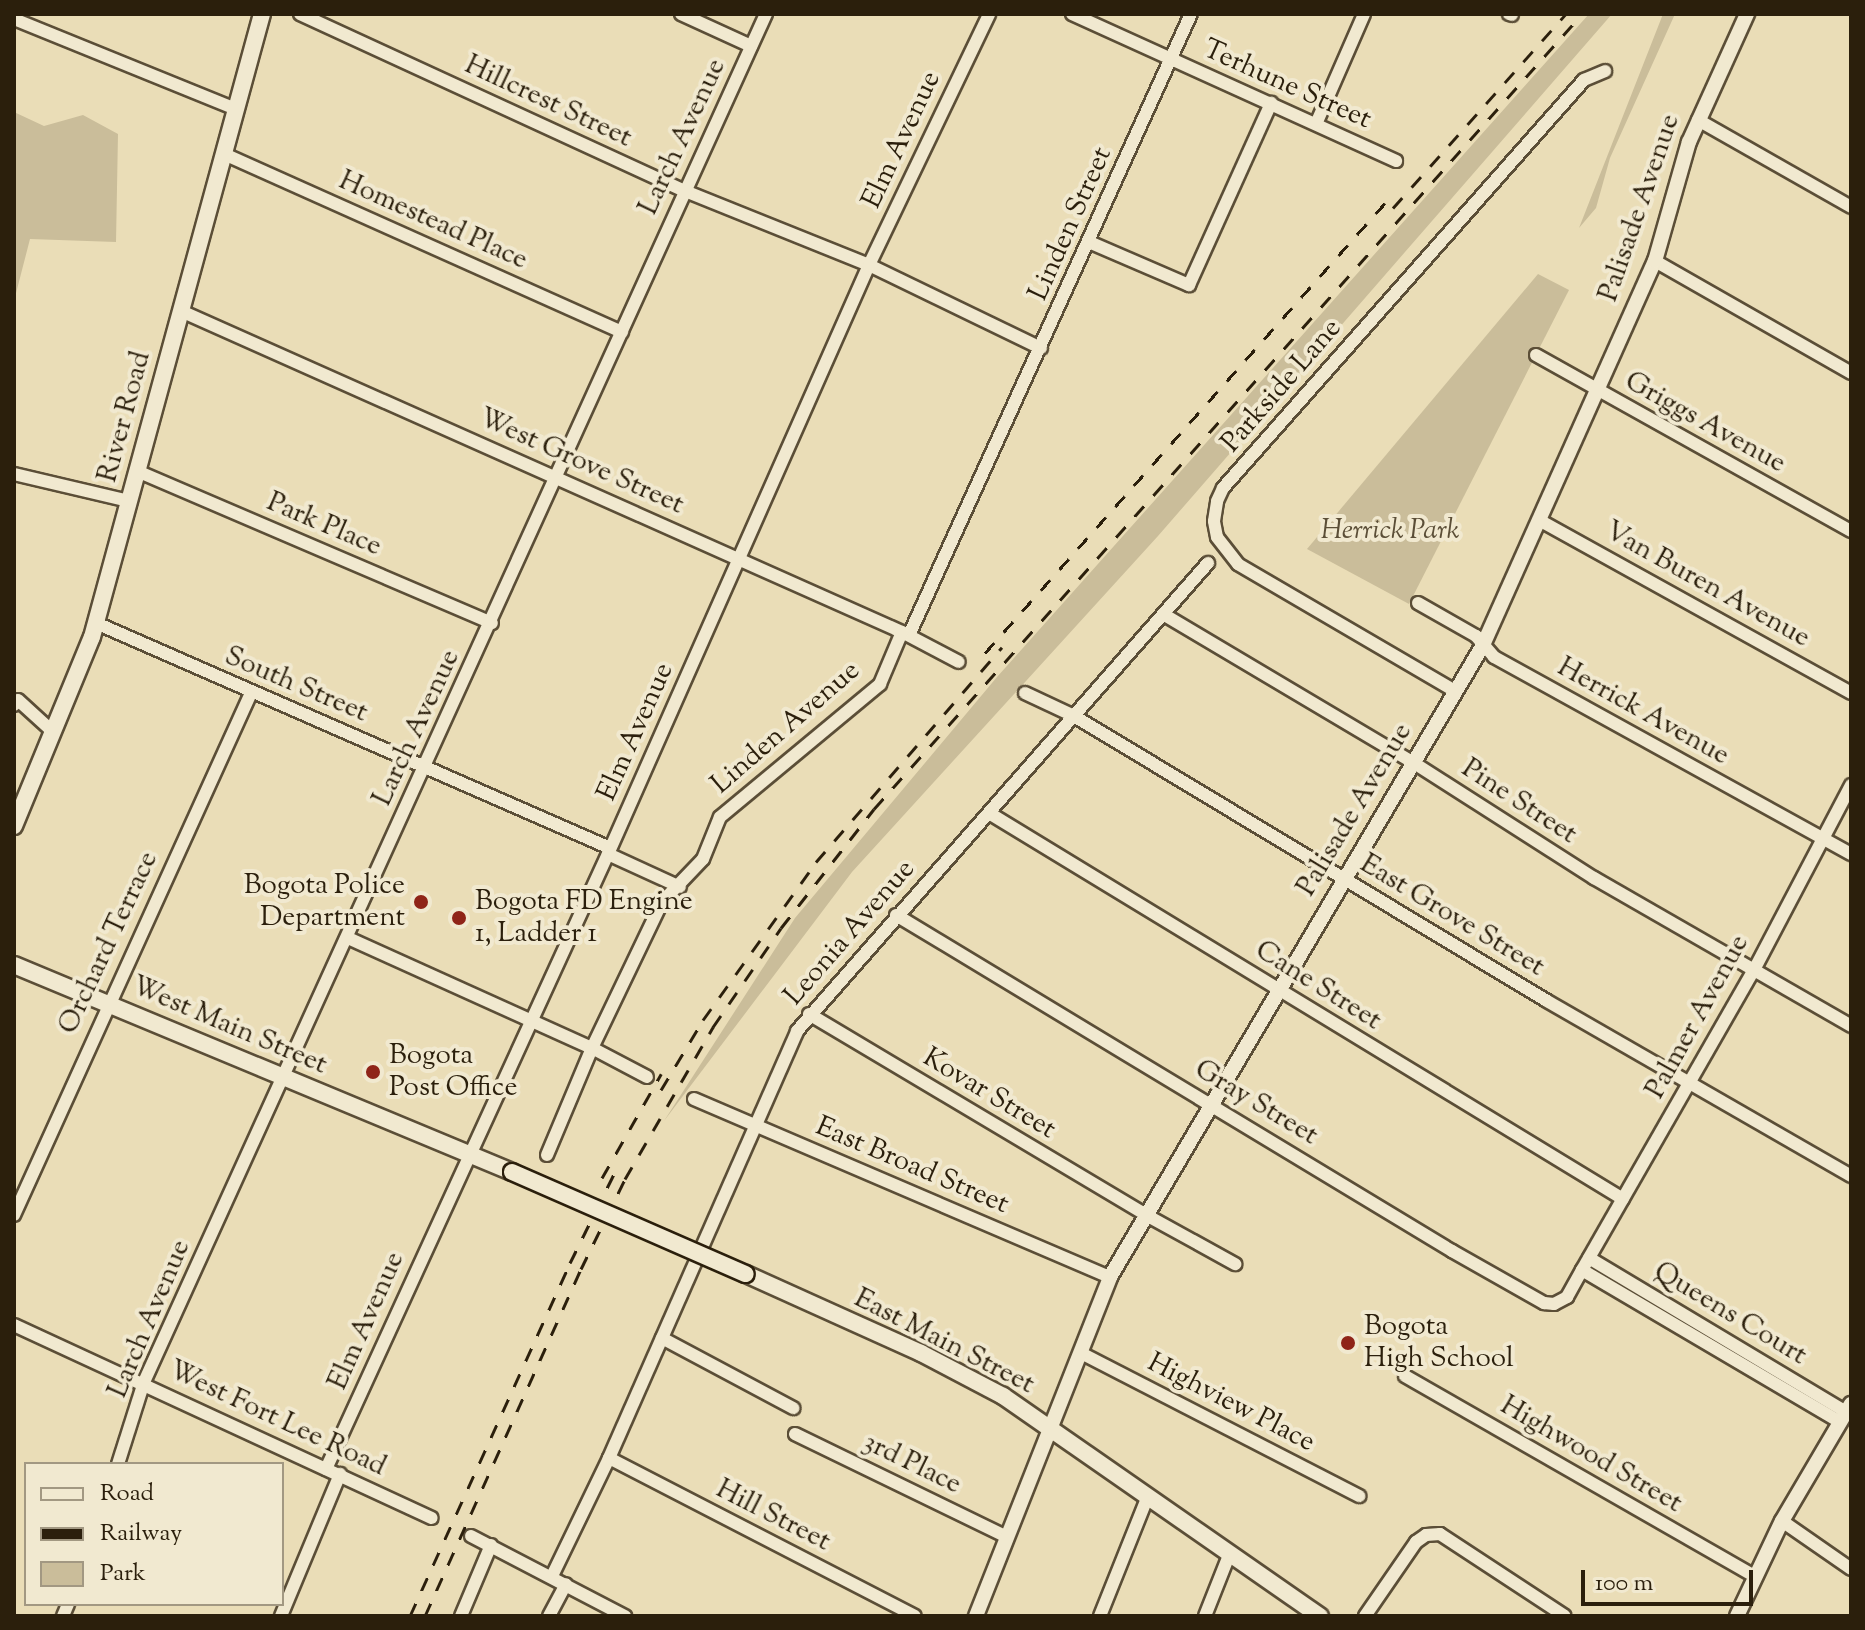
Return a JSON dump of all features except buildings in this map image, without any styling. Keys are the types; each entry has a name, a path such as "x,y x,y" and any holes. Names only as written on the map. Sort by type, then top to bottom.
{"main road":[{"name":"River Road","path":"14,826 96,623 262,14"},
{"name":"West Main Street","path":"14,965 512,1172"},
{"name":"East Main Street","path":"512,1172 746,1274 966,1375 1052,1429 1320,1616"}],"street":[{"name":"Hillcrest Street","path":"300,14 685,191 869,265 1041,348"},
{"path":"681,14 751,46"},
{"name":"Larch Avenue","path":"119,1462 144,1382 492,623 766,14"},
{"name":"Elm Avenue","path":"326,1469 609,851 869,265 989,14"},
{"name":"Terhune Street","path":"1072,14 1396,161"},
{"name":"Linden Street","path":"994,454 1191,14"},
{"path":"1316,124 1364,14"},
{"name":"Palisade Avenue","path":"976,1616 1110,1277 1483,645 1655,261 1698,120 1747,14"},
{"path":"14,19 236,109"},
{"name":"Parkside Lane","path":"1455,691 1238,564 1217,537 1214,521 1217,501 1223,488 1584,80 1605,71"},
{"path":"1089,242 1189,285 1271,103"},
{"path":"1698,120 1851,207"},
{"name":"Homestead Place","path":"224,154 622,332"},
{"path":"1655,261 1851,373"},
{"name":"West Grove Street","path":"181,311 740,559 959,662"},
{"name":"Griggs Avenue","path":"1536,355 1851,531"},
{"name":"Linden Avenue","path":"547,1155 592,1048 662,902 680,887 703,859 720,817 880,684 994,454"},
{"name":"Park Place","path":"137,471 492,623"},
{"path":"14,474 129,501"},
{"name":"Van Buren Avenue","path":"1539,520 1851,693"},
{"name":"Leonia Avenue","path":"552,1576 609,1458 797,1031 1208,563"},
{"name":"Herrick Avenue","path":"1418,603 1476,636 1494,657 1851,854"},
{"name":"Pine Street","path":"1163,614 1414,763 1594,878 1851,1026"},
{"name":"South Street","path":"96,623 251,693 425,766 680,887"},
{"name":"Orchard Terrace","path":"14,1215 107,1003 251,693"},
{"name":"East Grove Street","path":"1025,693 1074,716 1689,1083 1851,1176"},
{"path":"14,705 18,700 53,732"},
{"name":"Palmer Avenue","path":"1586,1264 1754,970 1851,785"},
{"name":"Cane Street","path":"989,813 1623,1199"},
{"name":"Gray Street","path":"896,915 1452,1251 1544,1303 1554,1304 1567,1297 1586,1264"},
{"path":"348,938 592,1048 647,1077"},
{"name":"Kovar Street","path":"809,1014 1146,1215 1235,1264"},
{"name":"East Broad Street","path":"694,1099 1110,1277"},
{"name":"Queens Court","path":"1586,1264 1846,1412"},
{"name":"West Fort Lee Road","path":"14,1325 144,1382 432,1518"},
{"path":"662,1338 793,1408"},
{"name":"Highview Place","path":"1081,1353 1359,1496"},
{"name":"Highwood Street","path":"1405,1376 1754,1576"},
{"path":"1737,1616 1782,1521 1846,1412"},
{"name":"3rd Place","path":"795,1434 1007,1537"},
{"name":"Hill Street","path":"609,1458 915,1616"},
{"path":"281,1616 340,1474"},
{"path":"1100,1616 1148,1496"},
{"path":"1782,1521 1851,1569"},
{"path":"1365,1616 1416,1542 1426,1535 1440,1534 1565,1616"},
{"path":"471,1536 625,1616"},
{"path":"461,1616 491,1545"},
{"path":"1205,1616 1230,1553"},
{"path":"549,1616 566,1584"}],"green space":[{"path":"1589,14 1612,14 1158,536 852,872 664,1121 795,918 997,677"},
{"path":"1663,14 1675,14 1610,158 1596,208 1579,228"},
{"path":"14,112 44,126 83,115 118,134 116,242 30,239 14,301"},
{"name":"Herrick Park","path":"1538,274 1569,290 1409,604 1307,549"}],"railway":[{"path":"1393,208 1566,14"},
{"path":"425,1616 581,1269 625,1179 713,1027 781,928 874,809 1582,14"},
{"path":"985,653 1394,193"},
{"path":"661,1090 703,1020 816,862 1002,647"},
{"path":"602,1178 661,1074"},
{"path":"410,1616 570,1263 616,1170"}],"place":[{"name":"Bogota Police Department","path":"421,902"},
{"name":"Bogota FD Engine 1, Ladder 1","path":"459,918"},
{"name":"Bogota Post Office","path":"373,1072"},
{"name":"Bogota High School","path":"1348,1343"}]}
